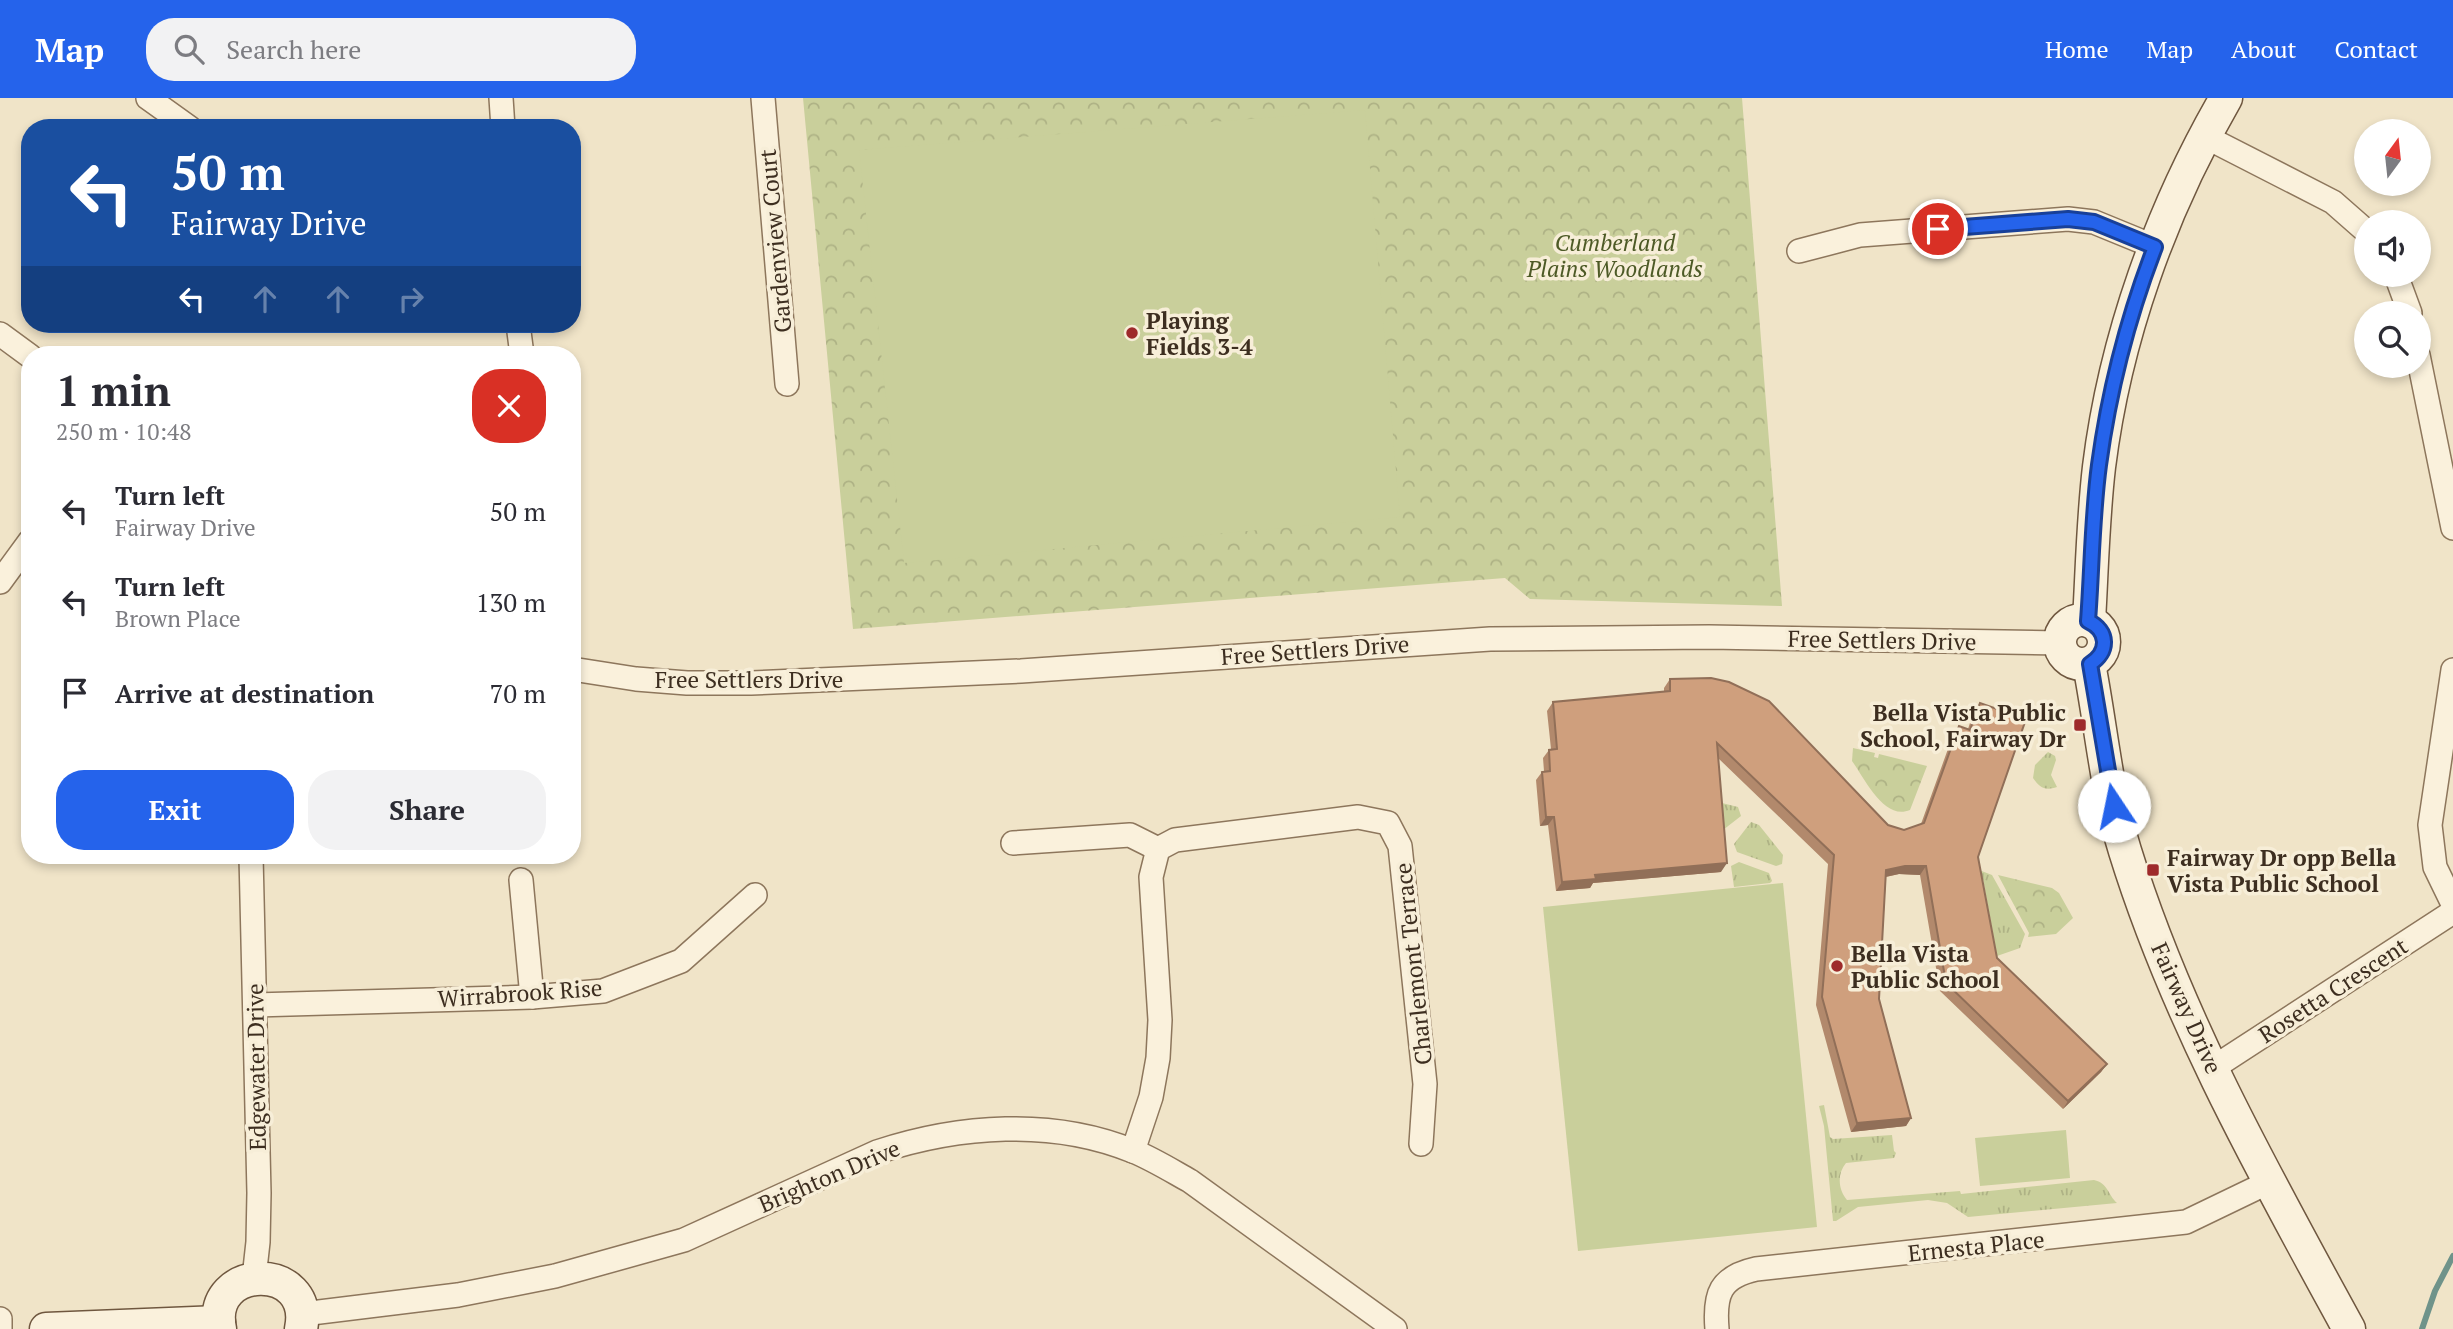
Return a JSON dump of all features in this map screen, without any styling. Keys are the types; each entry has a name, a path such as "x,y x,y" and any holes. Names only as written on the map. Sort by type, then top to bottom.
{"street":[{"path":"148,98 177,119"},
{"path":"501,98 502,119"},
{"name":"Gardenview Court","path":"763,98 787,384"},
{"path":"2088,621 2099,467 2117,367 2155,247 2204,136 2226,98"},
{"path":"2204,136 2333,202 2354,220"},
{"path":"1799,251 1860,235 2068,219 2094,222 2155,247"},
{"path":"0,334 21,349"},
{"path":"2423,378 2453,528"},
{"path":"0,582 21,553"},
{"path":"2081,620 2100,628 2105,642 2101,655 2090,664 2082,665 2067,660 2060,643 2062,632 2067,625 2081,620"},
{"name":"Free Settlers Drive","path":"581,670 687,683 751,683 1021,671 1490,639 1709,637 2060,643"},
{"name":"Fairway Drive","path":"2090,664 2110,786 2124,847 2161,954 2269,1182 2349,1329"},
{"path":"2453,670 2430,825 2435,867 2453,904"},
{"name":"Charlemont Terrace","path":"1158,849 1175,840 1358,817 1388,823 1400,846 1425,1084 1421,1144"},
{"path":"1013,843 1130,835 1158,849 1151,877 1160,1020 1158,1058 1151,1097 1133,1151"},
{"name":"Edgewater Drive","path":"251,864 259,1193 254,1278"},
{"path":"522,880 532,997"},
{"name":"Wirrabrook Rise","path":"255,1005 532,997 603,991 681,961 755,895"},
{"name":"Rosetta Crescent","path":"2213,1068 2453,912"},
{"name":"Brighton Drive","path":"302,1322 555,1276 684,1240 877,1152 934,1136 968,1131 1035,1130 1089,1138 1133,1151 1190,1181 1395,1329"},
{"name":"Ernesta Place","path":"1717,1329 1720,1290 1727,1280 1739,1273 2186,1222 2269,1182"},
{"path":"46,1329 220,1325 224,1298 242,1282 254,1278 276,1280 286,1286 300,1303 302,1322"},
{"path":"0,1319 0,1329"}],"green space":[{"name":"Cumberland Plains Woodlands","path":"803,98 1742,98 1782,606 1530,599 1505,578 853,629"},
{"name":"Playing Fields 3-4","path":"1365,110 1400,517 904,563 859,150"},
{"path":"1853,748 1875,753 1874,757 1878,758 1879,754 1927,766 1910,810 1892,810 1876,796 1852,761"},
{"path":"2048,752 2055,756 2051,775 2057,787 2046,789 2033,778 2035,765"},
{"path":"1718,802 1738,807 1741,816 1723,830"},
{"path":"1751,822 1759,825 1783,855 1782,864 1776,866 1737,852 1734,844"},
{"path":"1739,862 1769,873 1772,881 1734,887 1731,866"},
{"path":"1979,870 1992,875 2025,934 2020,948 1997,956"},
{"path":"1998,875 2052,888 2059,893 2073,918 2056,934 2028,937 2029,933"},
{"path":"1783,883 1817,1227 1578,1251 1543,907"},
{"path":"1824,1105 1830,1137 1833,1139 1892,1135 1896,1153 1894,1158 1846,1163 1840,1182 1847,1200 1960,1191 1961,1194 2094,1180 2105,1186 2117,1203 1968,1217 1947,1203 1928,1200 1858,1207 1833,1221 1824,1126 1819,1106"},
{"path":"2066,1130 2070,1178 1980,1186 1975,1138"}],"building":[{"path":"1711,678 1729,682 1769,701 1888,825 1904,830 1924,823 1959,726 1970,730 1980,703 2026,719 1978,857 1997,958 2107,1064 2068,1101 1946,983 1926,866 1905,866 1886,870 1879,999 1911,1118 1857,1123 1822,997 1834,855 1717,743 1727,863 1595,875 1596,879 1562,882 1554,817 1546,817 1542,772 1550,771 1549,750 1557,749 1553,702 1670,691 1670,679"}],"waterway":[{"path":"2422,1329 2435,1291 2453,1256"}],"place":[{"name":"Playing Fields 3-4","path":"1132,333"},
{"name":"Bella Vista Public School, Fairway Dr","path":"2080,725"},
{"name":"Fairway Dr opp Bella Vista Public School","path":"2153,870"},
{"name":"Bella Vista Public School","path":"1837,966"}],"route":[{"path":"1938,229 2068,219 2094,222 2155,247 2117,367 2106,420 2095,514 2088,621 2100,628 2105,642 2101,655 2090,664 2114,806"}]}
